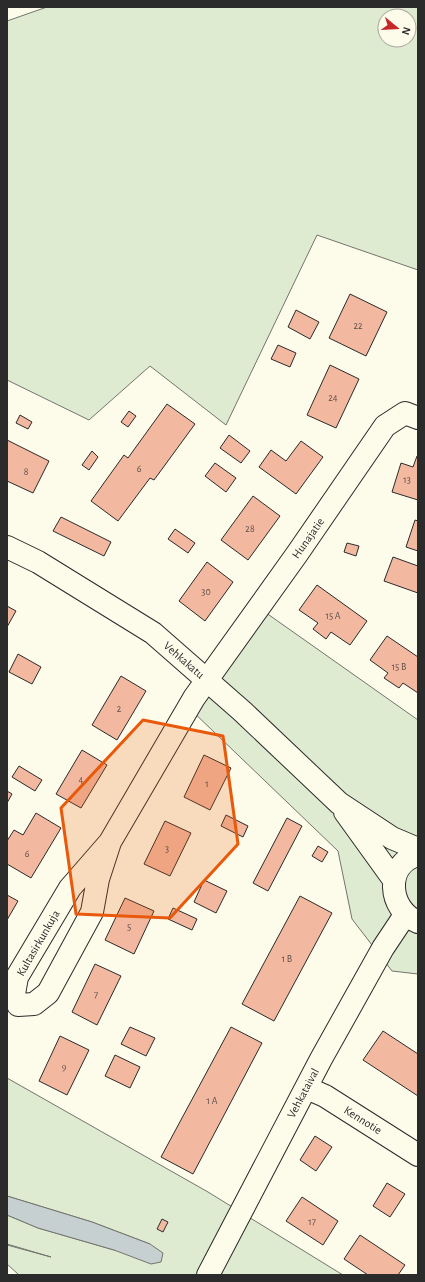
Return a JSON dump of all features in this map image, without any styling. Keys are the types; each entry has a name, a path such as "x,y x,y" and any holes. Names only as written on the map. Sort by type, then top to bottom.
{"street":[{"name":"Hunajatie","path":"207,680 297,554 385,426 405,414 418,418"},
{"name":"Vehkakatu","path":"7,547 38,562 153,633 242,711 339,803 392,838 418,849"},
{"name":"Kultasirkunkuja","path":"110,842 98,879 92,912 48,993 34,1004 18,1005 14,994 17,977 70,888 110,842 194,698 207,680"},
{"name":"Vehkakatu","path":"339,803 394,880"},
{"path":"412,918 398,905 394,893 394,880 401,866 412,857 418,855"},
{"name":"Vehkataival","path":"208,1275 321,1059 383,948 412,918"},
{"name":"Kennotie","path":"307,1088 325,1096 418,1155"}],"highlighted area":[{"path":"143,720 223,736 238,844 170,918 76,914 61,808"}],"green space":[{"path":"47,7 418,7 418,270 317,235 226,425 150,366 89,420 7,380 7,21"},
{"path":"262,610 418,720 418,974 392,971 352,919 338,851 189,708"},
{"path":"7,1078 208,1192 343,1275 19,1275 7,1264 7,1245 51,1257 7,1244 7,1215 38,1228 114,1250 150,1244 92,1222 7,1196"}],"shaded area":[{"path":"7,1196 92,1222 150,1244 163,1253 161,1262 151,1264 114,1250 38,1228 7,1215"}],"building":[{"path":"350,294 387,312 366,356 329,338"},
{"path":"296,310 319,322 310,339 288,327"},
{"path":"278,345 296,353 290,367 271,359"},
{"path":"330,365 359,379 336,428 307,415"},
{"path":"167,404 195,424 154,480 150,478 118,521 91,501 124,455 128,458"},
{"path":"129,411 136,416 128,427 121,422"},
{"path":"20,415 32,422 28,429 16,423"},
{"path":"229,435 250,451 241,463 220,448"},
{"path":"7,440 49,461 33,493 7,481"},
{"path":"301,441 323,457 296,494 259,467 271,450 286,461"},
{"path":"92,451 98,457 89,470 82,465"},
{"path":"417,456 418,500 392,492 401,463 413,467"},
{"path":"215,463 236,478 226,492 205,476"},
{"path":"253,496 280,516 248,560 221,540"},
{"path":"61,517 111,542 104,556 53,531"},
{"path":"415,520 418,521 418,551 406,547"},
{"path":"175,529 195,543 188,553 168,539"},
{"path":"347,543 359,546 356,556 344,552"},
{"path":"393,557 418,566 418,593 384,581"},
{"path":"207,562 233,582 205,621 179,601"},
{"path":"317,585 367,621 350,645 331,632 326,639 313,629 318,623 299,610"},
{"path":"7,606 16,611 7,627"},
{"path":"387,636 418,657 418,693 403,683 399,688 384,678 388,673 370,660"},
{"path":"18,654 41,667 32,684 9,672"},
{"path":"121,676 146,691 117,740 92,725"},
{"path":"82,750 107,765 81,808 56,794"},
{"path":"204,755 231,768 210,810 184,797"},
{"path":"19,766 42,780 35,791 12,777"},
{"path":"7,791 12,794 7,803"},
{"path":"36,813 61,828 31,878 7,864 7,841 14,830 23,835"},
{"path":"226,815 248,826 243,837 221,826"},
{"path":"287,818 302,826 268,891 253,883"},
{"path":"165,821 191,833 170,876 144,864"},
{"path":"318,846 328,852 322,862 312,856"},
{"path":"204,880 227,891 216,913 194,902"},
{"path":"7,895 18,901 7,920"},
{"path":"300,896 332,913 274,1021 242,1004"},
{"path":"125,898 154,911 134,954 105,940"},
{"path":"173,908 197,919 192,930 168,919"},
{"path":"95,964 121,976 97,1025 72,1012"},
{"path":"130,1027 155,1038 146,1056 121,1044"},
{"path":"231,1027 262,1043 193,1174 161,1157"},
{"path":"383,1031 418,1054 418,1096 363,1060"},
{"path":"60,1036 89,1050 67,1095 39,1081"},
{"path":"115,1055 140,1067 130,1088 105,1076"},
{"path":"315,1136 332,1147 316,1171 300,1160"},
{"path":"387,1183 405,1194 390,1217 373,1206"},
{"path":"302,1197 338,1221 323,1245 286,1221"},
{"path":"162,1219 168,1222 163,1232 157,1229"},
{"path":"360,1235 405,1265 398,1275 368,1275 344,1259"}]}
